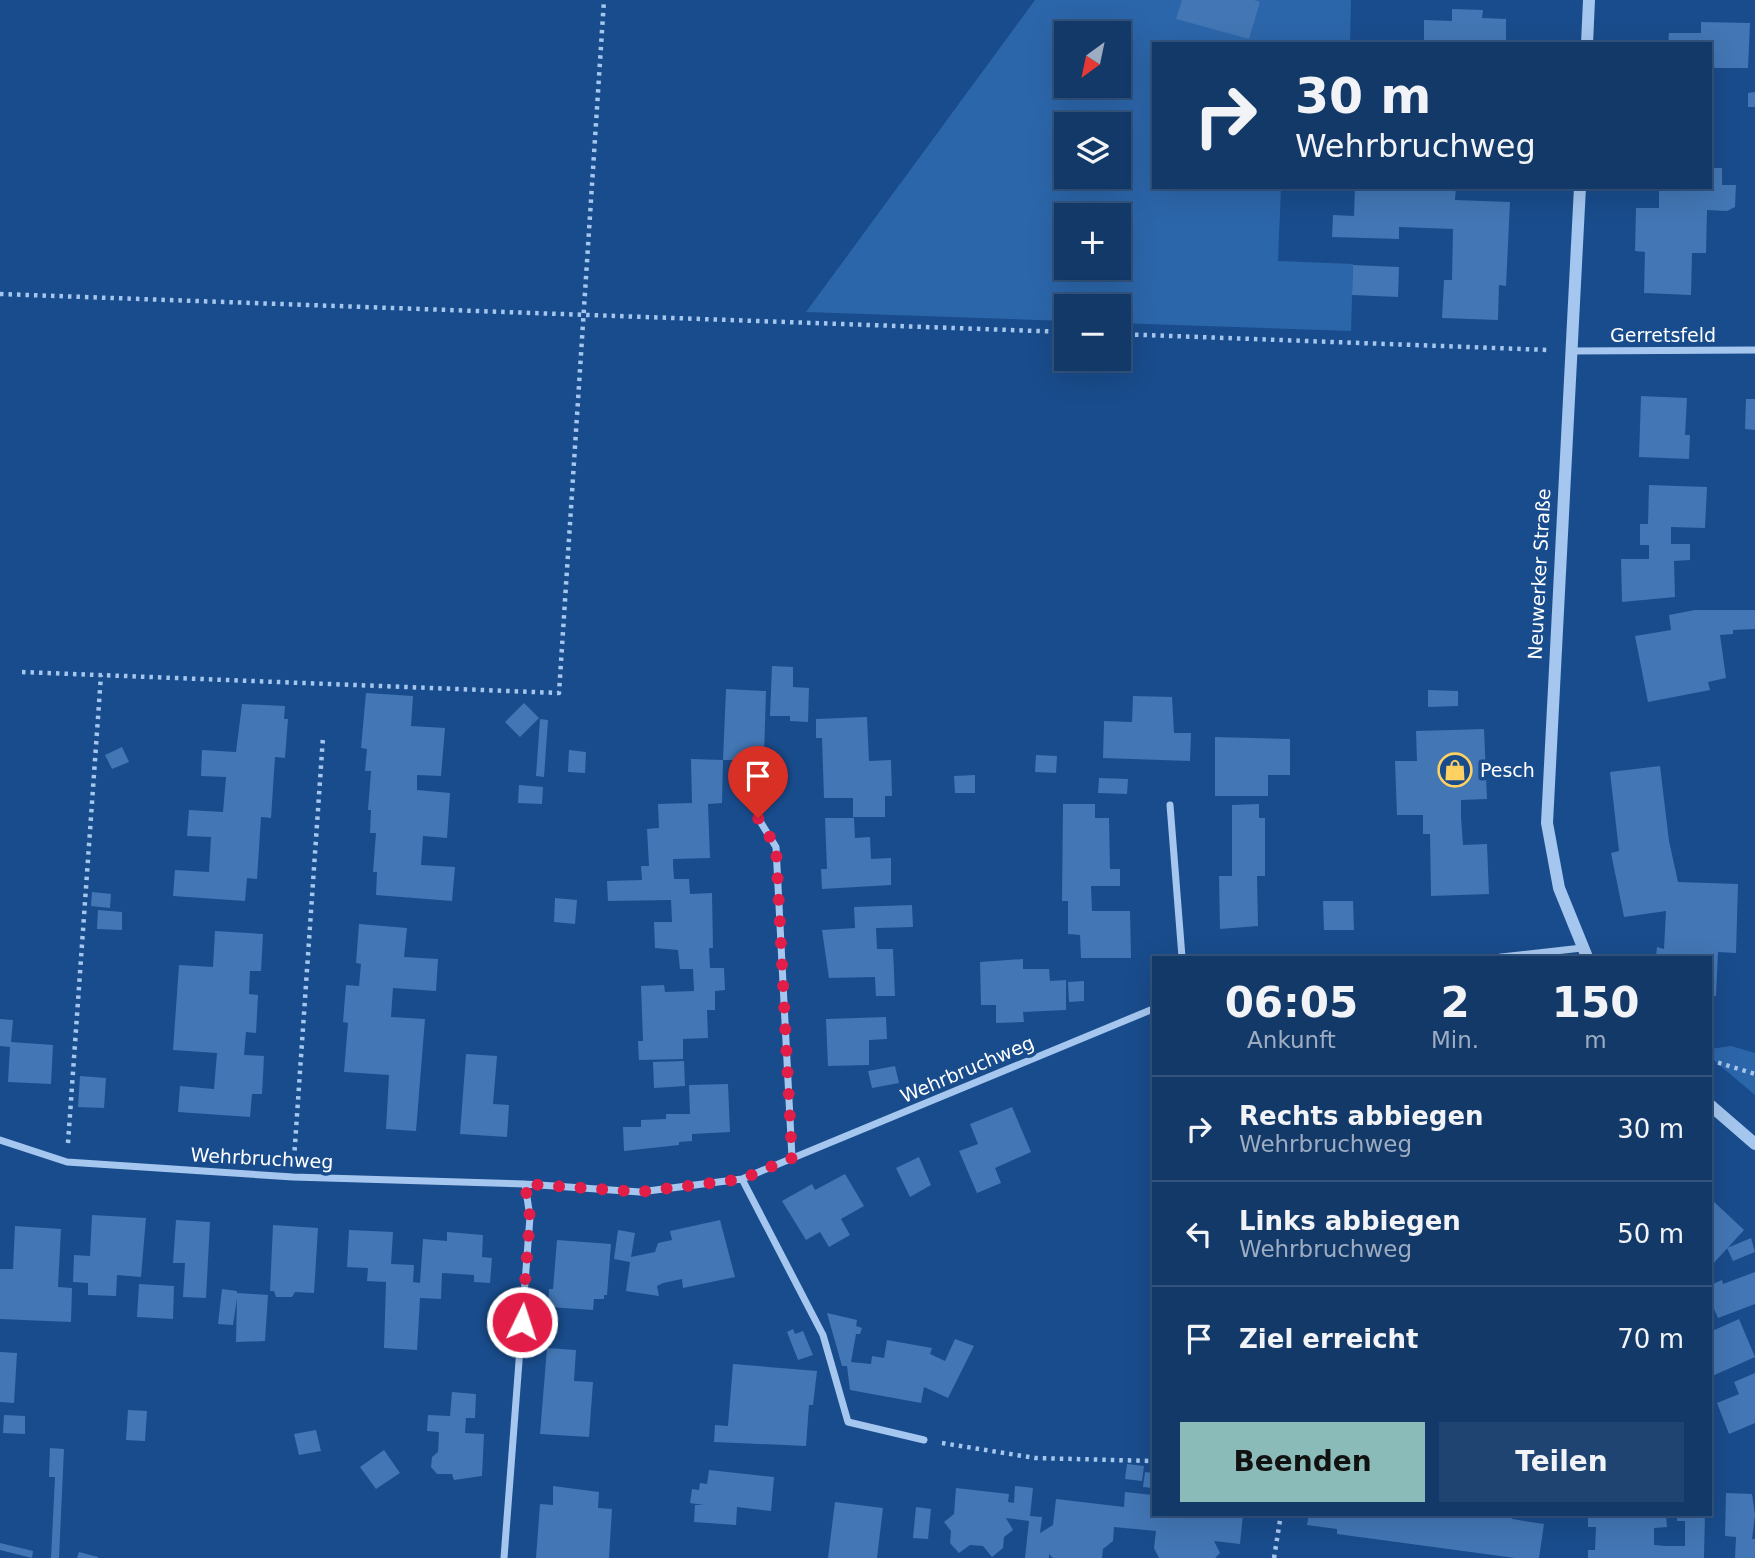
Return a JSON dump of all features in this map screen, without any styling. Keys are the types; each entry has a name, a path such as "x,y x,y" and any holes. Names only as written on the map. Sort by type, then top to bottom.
{"street":[{"path":"1587,42 1588,0"},
{"name":"Neuwerker Straße","path":"1580,189 1547,823 1559,888 1584,953"},
{"name":"Gerretsfeld","path":"1570,351 1755,350"},
{"path":"1170,805 1182,956"},
{"path":"758,818 776,847 792,1158"},
{"path":"1522,956 1584,953"},
{"name":"Wehrbruchweg","path":"0,1140 67,1162 293,1177 525,1184 640,1192 742,1179 1152,1009"},
{"path":"1712,1107 1755,1144"},
{"path":"742,1179 823,1335 848,1422 924,1440"},
{"path":"504,1558 530,1217 525,1184"}],"path":[{"path":"22,672 559,693 604,0"},
{"path":"0,294 1054,332"},
{"path":"1131,334 1570,351"},
{"path":"67,1162 100,675"},
{"path":"293,1177 323,737"},
{"path":"1712,1061 1755,1074"},
{"path":"924,1440 1035,1458 1152,1461"},
{"path":"1274,1558 1281,1516"}],"shaded area":[{"path":"1035,0 1351,0 1350,42 1152,42 1152,189 1281,189 1278,261 1353,264 1351,331 1131,323 1131,294 1054,294 1054,321 806,312"},
{"path":"1731,1046 1755,1053 1755,1095 1712,1059 1712,1049"}],"building":[{"path":"1182,0 1260,2 1249,39 1176,19"},
{"path":"1452,9 1483,10 1482,18 1506,19 1506,42 1424,42 1424,20 1452,21"},
{"path":"1701,22 1750,23 1748,68 1715,68 1712,66 1712,42 1668,42 1669,33 1701,33"},
{"path":"1755,92 1755,107 1748,107 1748,93"},
{"path":"1712,168 1722,168 1722,185 1736,185 1735,207 1727,211 1707,210 1706,253 1692,253 1691,295 1644,293 1645,252 1635,251 1636,208 1659,208 1659,189 1712,189"},
{"path":"1355,189 1456,189 1455,200 1510,202 1506,286 1499,285 1498,320 1442,318 1444,280 1452,280 1453,229 1399,227 1399,239 1332,237 1333,215 1354,216"},
{"path":"1353,265 1399,267 1398,297 1352,295"},
{"path":"1641,396 1687,398 1685,435 1690,435 1689,459 1639,457"},
{"path":"1746,399 1755,399 1755,430 1745,429"},
{"path":"1649,485 1707,487 1705,528 1671,527 1671,544 1690,544 1690,560 1674,561 1675,597 1622,602 1621,559 1649,559 1649,545 1640,545 1640,524 1648,524"},
{"path":"1695,610 1755,610 1755,629 1733,630 1733,634 1720,635 1726,678 1708,682 1710,690 1648,702 1635,636 1671,630 1669,615"},
{"path":"772,666 793,667 793,687 809,688 808,722 790,721 790,716 770,716"},
{"path":"726,689 766,691 764,755 745,755 744,760 723,760"},
{"path":"1428,690 1458,691 1458,706 1428,707"},
{"path":"366,693 413,696 411,726 445,728 441,776 417,775 417,790 450,793 447,838 423,836 421,865 455,867 452,901 376,895 377,872 373,872 376,833 370,833 371,810 368,810 371,771 365,771 367,749 361,748"},
{"path":"1133,696 1172,697 1174,733 1191,733 1190,761 1103,758 1104,721 1132,722"},
{"path":"524,703 539,718 520,737 505,722"},
{"path":"242,704 285,706 284,719 288,719 285,758 275,757 271,818 261,817 257,879 247,878 245,901 173,896 175,870 209,872 211,837 187,836 189,810 223,812 226,777 201,776 202,750 236,752"},
{"path":"867,717 869,761 891,760 892,796 885,796 885,817 853,817 853,798 824,798 822,738 816,738 816,719"},
{"path":"540,719 548,720 544,777 536,776"},
{"path":"1484,729 1487,799 1461,800 1461,817 1463,845 1487,844 1489,894 1431,896 1430,834 1423,834 1423,815 1397,815 1395,761 1417,761 1416,731"},
{"path":"1215,737 1290,739 1290,775 1268,775 1268,796 1215,796"},
{"path":"122,747 129,762 112,769 105,755"},
{"path":"569,750 586,752 585,773 568,772"},
{"path":"1036,755 1057,756 1056,773 1035,772"},
{"path":"691,759 723,760 722,803 708,804 710,858 673,859 673,865 674,879 689,879 690,894 712,893 713,948 709,948 710,968 724,968 725,990 715,991 715,1010 707,1010 708,1038 683,1039 683,1059 639,1060 638,1041 643,1041 641,986 664,985 665,992 694,991 693,969 680,969 678,950 655,948 654,922 672,922 671,900 608,901 607,881 642,880 641,866 649,866 647,829 659,828 658,804 692,803"},
{"path":"1660,766 1669,841 1678,882 1738,884 1736,953 1718,952 1716,996 1712,996 1712,956 1656,956 1657,947 1664,949 1666,911 1624,917 1611,853 1619,851 1610,772"},
{"path":"975,775 975,793 955,793 954,776"},
{"path":"1099,778 1128,779 1127,794 1098,793"},
{"path":"519,785 543,787 542,804 518,803"},
{"path":"1063,804 1095,804 1095,818 1109,818 1110,869 1120,869 1120,886 1091,886 1092,911 1130,911 1131,958 1081,958 1080,935 1068,934 1068,901 1062,901"},
{"path":"1259,804 1259,818 1265,818 1265,876 1257,876 1258,926 1220,929 1219,876 1232,876 1232,805"},
{"path":"825,818 854,818 855,838 870,837 871,859 891,858 891,885 822,889 821,869 827,869"},
{"path":"92,892 111,894 110,908 91,906"},
{"path":"555,898 577,900 575,924 554,922"},
{"path":"1323,901 1353,901 1354,930 1324,930"},
{"path":"912,905 913,927 876,928 877,949 893,949 895,996 876,996 875,977 829,978 822,930 855,928 854,907"},
{"path":"98,910 122,912 122,930 97,929"},
{"path":"359,924 407,928 404,957 438,959 436,991 393,988 391,1017 425,1019 416,1131 386,1129 389,1075 344,1072 348,1023 343,1022 346,985 359,986 361,964 356,963"},
{"path":"215,931 263,934 261,971 250,971 249,994 258,995 256,1033 246,1032 244,1055 264,1056 262,1094 252,1094 250,1117 178,1112 180,1086 214,1089 217,1053 173,1050 179,965 213,967"},
{"path":"1023,959 1023,969 1049,969 1050,981 1066,980 1066,1010 1023,1012 1024,1022 996,1023 996,1005 981,1005 980,962"},
{"path":"1084,981 1084,1001 1069,1002 1068,982"},
{"path":"886,1017 887,1039 869,1040 869,1065 828,1066 826,1019"},
{"path":"0,1019 13,1020 11,1042 53,1045 51,1084 8,1082 10,1047 0,1046"},
{"path":"466,1054 497,1056 493,1104 509,1105 507,1137 460,1134"},
{"path":"684,1061 685,1086 654,1088 653,1062"},
{"path":"895,1066 899,1083 872,1088 868,1071"},
{"path":"80,1076 106,1078 104,1108 78,1107"},
{"path":"728,1084 730,1132 692,1134 692,1141 679,1142 679,1145 624,1151 623,1127 641,1127 641,1120 666,1119 666,1114 690,1114 689,1085"},
{"path":"1012,1107 1031,1152 995,1168 1001,1183 977,1193 959,1151 978,1144 970,1124"},
{"path":"919,1157 931,1185 910,1197 896,1168"},
{"path":"845,1174 864,1206 841,1219 850,1235 829,1247 820,1232 806,1240 782,1201 812,1184 815,1190"},
{"path":"1712,1200 1744,1230 1712,1265"},
{"path":"92,1215 146,1218 141,1277 117,1275 116,1296 88,1295 88,1283 73,1282 74,1255 90,1256"},
{"path":"176,1220 210,1222 206,1298 183,1297 185,1263 173,1263"},
{"path":"720,1220 735,1277 683,1288 682,1279 663,1283 657,1286 659,1296 626,1291 630,1262 614,1259 618,1230 635,1233 631,1257 655,1252 658,1243 672,1240 670,1231"},
{"path":"273,1225 318,1228 314,1293 295,1292 292,1297 276,1297 274,1291 270,1291"},
{"path":"15,1226 61,1229 58,1287 72,1288 71,1322 0,1319 0,1269 13,1269"},
{"path":"349,1230 393,1232 391,1264 414,1265 413,1282 420,1283 423,1239 447,1241 447,1232 483,1235 482,1257 492,1258 490,1283 474,1282 474,1275 442,1273 441,1299 420,1298 417,1350 384,1348 386,1282 367,1281 368,1268 347,1267"},
{"path":"1751,1238 1755,1252 1733,1261 1727,1248"},
{"path":"557,1240 611,1244 607,1295 604,1295 604,1299 594,1299 593,1310 548,1307 549,1289 553,1289"},
{"path":"1755,1272 1755,1304 1718,1318 1712,1310 1712,1284 1722,1280 1723,1284"},
{"path":"139,1284 174,1286 173,1319 137,1317"},
{"path":"222,1289 268,1295 265,1341 236,1342 237,1298 233,1325 218,1324"},
{"path":"827,1313 857,1320 856,1326 862,1328 860,1334 856,1334 851,1362 871,1364 872,1356 884,1358 887,1340 932,1348 930,1354 945,1361 955,1339 974,1346 948,1398 924,1387 921,1403 850,1390 847,1366 842,1366"},
{"path":"1739,1319 1755,1357 1712,1376 1712,1331"},
{"path":"793,1329 795,1334 803,1331 813,1355 798,1360 787,1332"},
{"path":"547,1348 576,1350 574,1381 593,1382 589,1437 540,1434"},
{"path":"0,1352 17,1353 14,1403 0,1402"},
{"path":"733,1364 817,1371 813,1405 809,1405 806,1446 714,1442 715,1425 728,1426"},
{"path":"1755,1373 1755,1423 1729,1434 1717,1403 1739,1394 1734,1382"},
{"path":"452,1392 476,1394 475,1418 466,1418 465,1433 484,1434 482,1476 454,1480 452,1474 437,1474 431,1467 432,1457 438,1452 439,1432 427,1431 428,1415 450,1416"},
{"path":"128,1410 147,1411 145,1441 126,1440"},
{"path":"4,1415 25,1416 25,1434 3,1433"},
{"path":"316,1430 321,1451 299,1455 294,1434"},
{"path":"50,1448 64,1449 59,1558 51,1558 55,1477 49,1477"},
{"path":"384,1450 400,1473 376,1489 360,1467"},
{"path":"1127,1464 1144,1466 1142,1481 1125,1479"},
{"path":"709,1470 774,1477 771,1511 737,1507 736,1525 694,1522 695,1505 704,1505 690,1503 692,1489 699,1490 700,1483 707,1484"},
{"path":"1145,1472 1152,1473 1152,1488 1143,1487"},
{"path":"553,1486 599,1492 598,1508 612,1509 609,1558 536,1558 540,1504 553,1505"},
{"path":"1015,1486 1033,1488 1030,1516 1042,1517 1040,1533 1053,1525 1056,1499 1124,1507 1125,1492 1152,1495 1152,1516 1243,1516 1240,1544 1214,1541 1220,1553 1215,1558 1159,1558 1154,1548 1156,1531 1114,1527 1113,1541 1103,1549 1102,1558 1053,1558 1049,1554 1049,1558 1025,1558 1029,1521 1006,1518 1013,1530 1004,1537 1003,1548 992,1557 983,1546 970,1545 959,1553 950,1543 951,1531 944,1522 954,1514 956,1488 1009,1494 1008,1502 1014,1503"},
{"path":"1726,1493 1752,1494 1755,1515 1752,1539 1755,1539 1755,1558 1735,1558 1736,1537 1725,1536"},
{"path":"835,1502 883,1508 877,1558 828,1558"},
{"path":"916,1507 931,1509 928,1539 913,1538"},
{"path":"1309,1516 1513,1516 1512,1519 1544,1524 1539,1558 1515,1558 1337,1534 1337,1529 1307,1525"},
{"path":"1588,1516 1666,1516 1667,1527 1654,1528 1654,1545 1685,1546 1685,1521 1677,1521 1677,1516 1705,1516 1704,1558 1588,1558 1588,1550 1595,1550 1596,1527 1588,1527"},
{"path":"0,1543 33,1551 32,1558 0,1550"},
{"path":"79,1552 98,1557 98,1558 77,1558"}],"place":[{"name":"Pesch","path":"1455,770"}],"route":[{"path":"522,1322 530,1217 525,1184 640,1192 742,1179 792,1158 776,847 758,818"}]}
